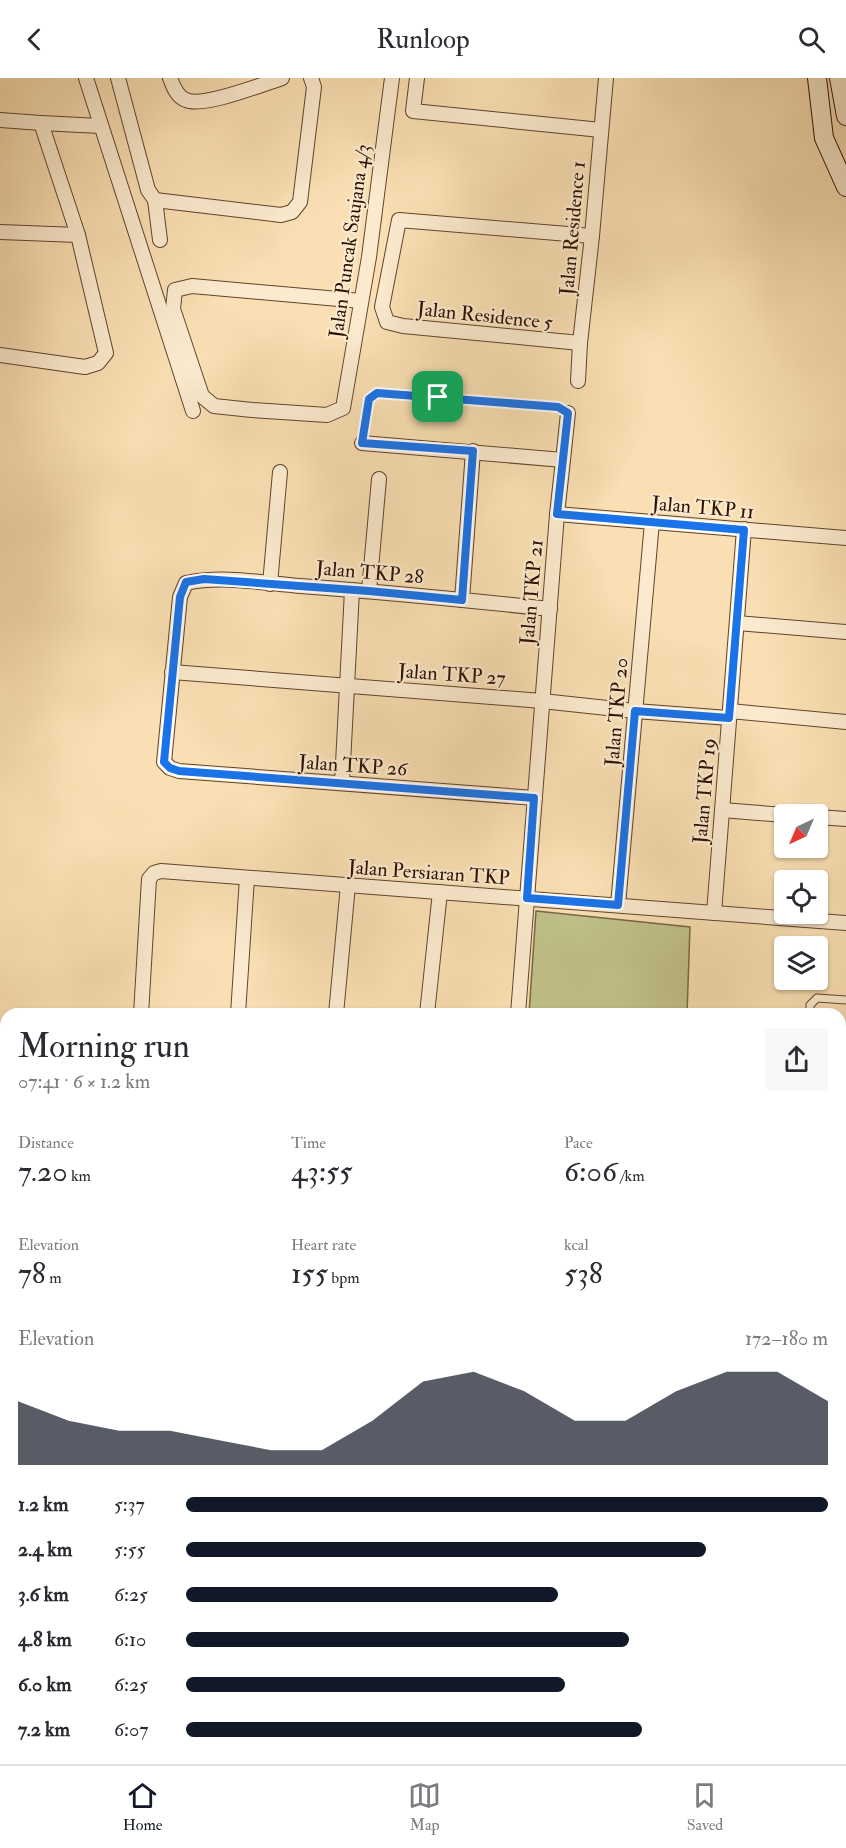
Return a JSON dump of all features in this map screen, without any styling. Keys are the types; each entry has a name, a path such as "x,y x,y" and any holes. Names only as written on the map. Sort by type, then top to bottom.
{"street":[{"path":"86,78 193,411"},
{"path":"118,78 148,190 154,200 160,240"},
{"path":"170,78 179,96 187,101 197,102 225,96 282,78"},
{"path":"154,200 281,215 292,212 300,202 314,87 311,78"},
{"name":"Jalan Puncak Saujana 4/3","path":"361,301 192,286 175,290 173,309 202,396 214,406 327,415 343,408 369,257 392,78"},
{"path":"417,78 413,111 601,130"},
{"name":"Jalan Residence 1","path":"578,381 606,78"},
{"path":"817,78 824,138 846,187"},
{"path":"839,78 846,116"},
{"path":"0,120 100,126"},
{"path":"0,355 86,367 98,363 105,353 78,235 40,123"},
{"name":"Jalan Residence 5","path":"580,343 403,326 387,322 382,307 399,220 592,236"},
{"path":"0,232 78,235"},
{"name":"Jalan TKP 21","path":"518,1008 557,514 568,413"},
{"path":"362,443 563,460"},
{"path":"462,600 473,451"},
{"path":"270,584 279,472"},
{"path":"369,591 379,479"},
{"name":"Jalan TKP 11","path":"557,514 846,538"},
{"name":"Jalan TKP 20","path":"618,905 651,522"},
{"name":"Jalan TKP 19","path":"714,913 744,530"},
{"name":"Jalan TKP 28","path":"172,672 180,597 186,582 204,579 369,591 550,609"},
{"path":"342,783 352,590"},
{"path":"737,623 846,632"},
{"name":"Jalan TKP 27","path":"172,672 542,701 635,711 729,714 846,722"},
{"name":"Jalan TKP 26","path":"172,672 164,762 170,768 179,771 534,798"},
{"path":"722,810 774,814"},
{"path":"828,818 846,819"},
{"name":"Jalan Persiaran TKP","path":"141,1008 149,879 154,873 161,871 846,923"},
{"path":"238,1008 247,878"},
{"path":"337,1008 348,885"},
{"path":"428,1008 440,892"}],"lane":[{"path":"362,443 369,399 377,393 558,407 568,413"},
{"path":"810,1008 817,998 846,1000"}],"green space":[{"path":"536,911 690,927 687,1008 529,1008"}],"route":[{"path":"377,393 438,397 558,407 568,413 557,514 744,530 729,718 635,711 618,905 527,898 534,798 179,771 170,768 164,762 180,597 186,582 204,579 462,600 473,451 362,443 369,399 377,393"}]}
